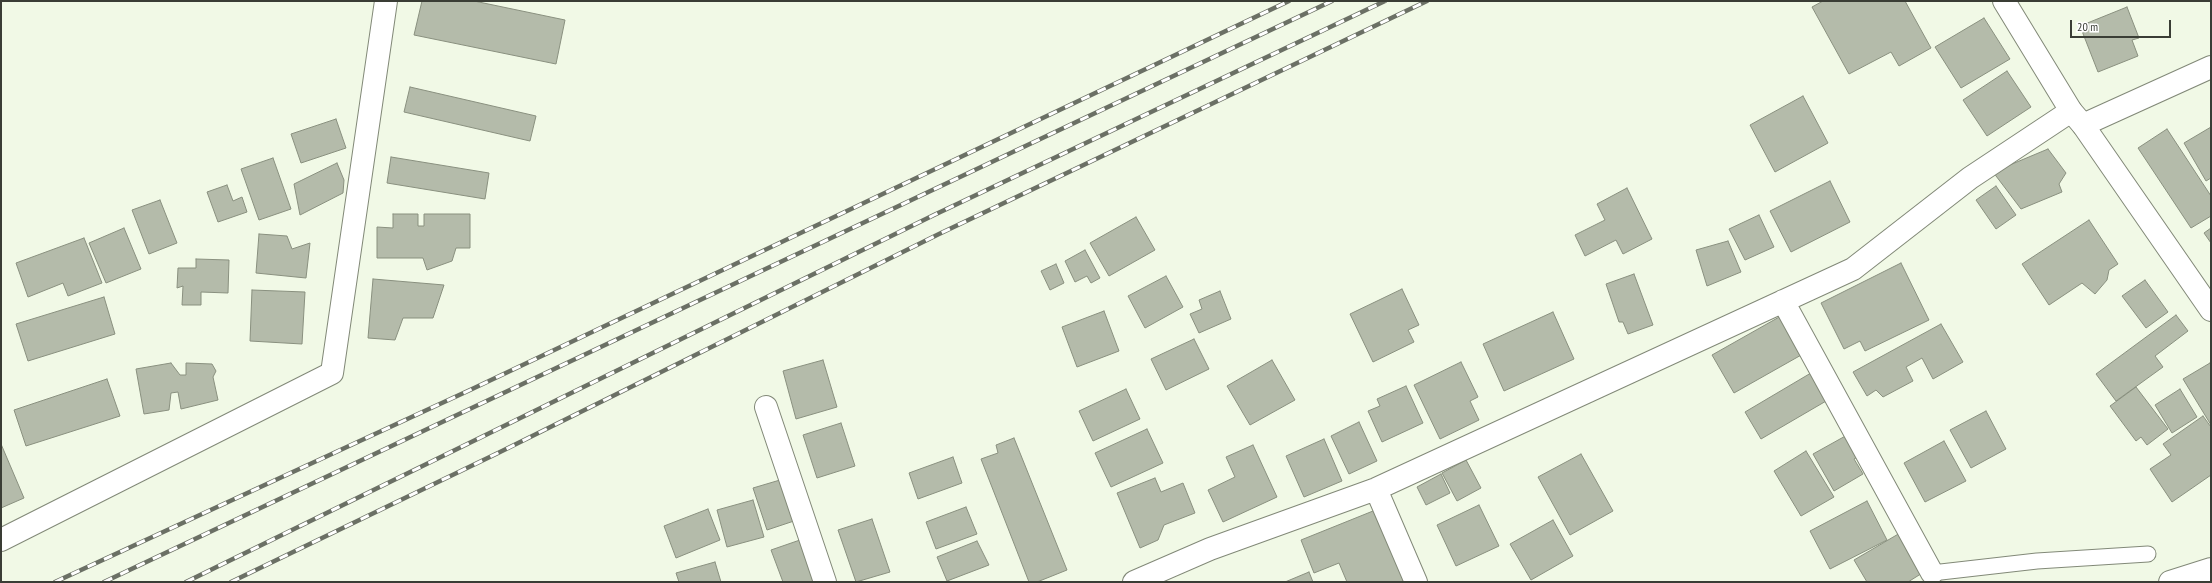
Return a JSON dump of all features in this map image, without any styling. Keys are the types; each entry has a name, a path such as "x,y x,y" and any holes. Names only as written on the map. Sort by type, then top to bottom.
{"main road":[{"path":"1,540 332,373 386,1"},
{"path":"2004,1 2077,118 2211,310"},
{"path":"1134,582 1210,549 1376,489 1853,269 1970,178 2077,118 2211,67"},
{"path":"1783,301 1932,573"},
{"path":"766,407 825,582"},
{"path":"1376,489 1416,582"},
{"path":"2170,582 2211,569"}],"lane":[{"path":"1932,573 2037,561 2148,554"}],"building":[{"path":"422,1 474,1 565,20 556,64 414,35"},
{"path":"1823,1 1905,1 1931,48 1899,66 1891,52 1849,74 1812,7"},
{"path":"2127,7 2139,38 2132,40 2138,56 2098,72 2080,26"},
{"path":"1984,18 2010,59 1961,88 1935,47"},
{"path":"2007,71 2031,107 1987,136 1963,100"},
{"path":"410,87 536,116 530,141 404,112"},
{"path":"1803,96 1828,143 1775,172 1750,125"},
{"path":"336,119 346,148 301,163 291,134"},
{"path":"2211,127 2211,178 2206,181 2184,143"},
{"path":"2167,129 2211,196 2211,216 2191,228 2138,148"},
{"path":"2048,149 2066,173 2059,184 2062,192 2021,209 1993,172"},
{"path":"391,157 489,173 485,199 387,183"},
{"path":"273,158 291,209 259,220 241,169"},
{"path":"337,163 344,180 343,193 300,215 294,184"},
{"path":"1830,181 1850,222 1791,252 1770,211"},
{"path":"227,185 233,201 242,197 247,212 218,222 207,192"},
{"path":"1996,186 2016,215 1996,229 1976,200"},
{"path":"1627,188 1652,239 1623,254 1616,240 1585,256 1575,235 1605,220 1597,204"},
{"path":"160,200 177,243 149,254 132,210"},
{"path":"393,214 418,214 418,226 424,226 424,214 470,214 470,248 456,248 452,261 427,270 423,258 377,258 377,227 393,228"},
{"path":"1759,215 1774,247 1745,260 1729,229"},
{"path":"1136,217 1155,250 1109,276 1090,243"},
{"path":"2089,220 2118,264 2109,270 2107,280 2095,294 2082,283 2049,305 2022,264"},
{"path":"124,228 141,269 106,283 89,243"},
{"path":"2211,228 2211,243 2204,233"},
{"path":"259,234 287,236 292,249 310,243 306,278 256,273"},
{"path":"84,238 102,283 68,296 63,283 28,297 16,263"},
{"path":"1728,241 1741,272 1707,286 1696,250"},
{"path":"1085,250 1100,278 1091,283 1087,276 1075,282 1065,261"},
{"path":"196,259 229,260 228,293 201,292 201,305 182,305 183,286 177,288 178,268 196,268"},
{"path":"1901,263 1929,320 1865,351 1860,341 1844,349 1821,303"},
{"path":"1056,264 1064,283 1050,290 1041,271"},
{"path":"1634,274 1653,325 1628,334 1623,322 1619,322 1606,284"},
{"path":"1166,276 1183,307 1145,328 1128,296"},
{"path":"373,279 444,285 433,318 403,318 395,340 368,338"},
{"path":"2145,280 2168,312 2146,328 2122,296"},
{"path":"1402,289 1419,325 1408,330 1414,342 1373,362 1350,314"},
{"path":"252,290 305,292 302,344 250,341"},
{"path":"1220,291 1231,319 1199,333 1190,314 1202,309 1199,300"},
{"path":"104,297 115,334 28,361 16,324"},
{"path":"1104,311 1119,351 1077,367 1062,327"},
{"path":"1553,312 1574,359 1504,391 1483,344"},
{"path":"2176,315 2188,331 2155,356 2163,367 2116,401 2096,374"},
{"path":"1781,316 1803,354 1734,393 1712,355"},
{"path":"1941,324 1963,362 1933,379 1922,358 1906,367 1913,381 1883,397 1876,390 1867,396 1853,372"},
{"path":"1194,339 1209,369 1166,390 1151,359"},
{"path":"823,360 837,407 796,419 783,371"},
{"path":"1272,360 1295,400 1250,425 1227,386"},
{"path":"1461,362 1478,397 1470,401 1479,420 1440,439 1414,385"},
{"path":"171,363 180,375 186,375 186,363 212,364 216,371 213,377 218,400 181,409 178,392 171,393 169,410 144,414 136,369"},
{"path":"2210,363 2211,365 2211,425 2183,379"},
{"path":"1816,370 1833,397 1761,439 1745,412"},
{"path":"107,379 120,416 26,446 14,410"},
{"path":"1406,386 1423,423 1382,442 1368,411 1380,406 1377,399"},
{"path":"2136,387 2168,429 2147,445 2141,437 2136,441 2110,406"},
{"path":"1126,389 1140,419 1093,441 1079,411"},
{"path":"2180,389 2197,417 2172,433 2155,405"},
{"path":"1986,411 2006,449 1971,468 1950,430"},
{"path":"2203,416 2211,427 2211,475 2172,502 2150,469 2171,455 2163,444"},
{"path":"1359,422 1377,461 1349,474 1331,436"},
{"path":"841,423 855,466 817,478 803,435"},
{"path":"1147,429 1163,463 1111,487 1095,453"},
{"path":"1849,434 1861,455 1854,459 1863,474 1834,491 1813,454"},
{"path":"1014,438 1067,570 1037,582 1029,582 981,459 998,453 996,445"},
{"path":"1324,439 1342,481 1304,497 1286,456"},
{"path":"1944,441 1966,481 1925,502 1904,463"},
{"path":"1,444 24,498 1,508"},
{"path":"1253,445 1277,497 1223,522 1208,490 1235,477 1226,457"},
{"path":"1806,451 1834,497 1801,516 1774,471"},
{"path":"1581,454 1613,511 1570,535 1538,477"},
{"path":"953,457 962,483 918,499 909,473"},
{"path":"1466,460 1481,488 1457,501 1442,473"},
{"path":"1441,474 1450,493 1426,505 1417,487"},
{"path":"1155,478 1161,492 1183,483 1195,513 1164,525 1158,540 1140,548 1117,493"},
{"path":"780,480 794,521 767,530 753,488"},
{"path":"753,500 764,537 727,547 717,510"},
{"path":"1867,501 1887,540 1830,569 1810,531"},
{"path":"1479,505 1499,546 1456,566 1437,525"},
{"path":"966,507 977,534 936,549 926,522"},
{"path":"708,509 720,540 676,558 664,526"},
{"path":"1378,509 1409,582 1347,582 1339,563 1314,573 1301,540"},
{"path":"872,519 890,572 856,582 838,530"},
{"path":"1553,520 1573,556 1531,580 1510,544"},
{"path":"1912,526 1935,565 1908,582 1867,582 1854,560"},
{"path":"800,540 816,582 783,582 771,550"},
{"path":"977,541 989,565 947,581 937,557"},
{"path":"715,562 721,582 679,582 676,573"},
{"path":"1309,572 1313,582 1285,582"}],"railway":[{"path":"55,582 470,390 1289,1"},
{"path":"104,582 1332,1"},
{"path":"186,582 934,215 1385,1"},
{"path":"231,582 498,453 939,234 1427,1"}]}
